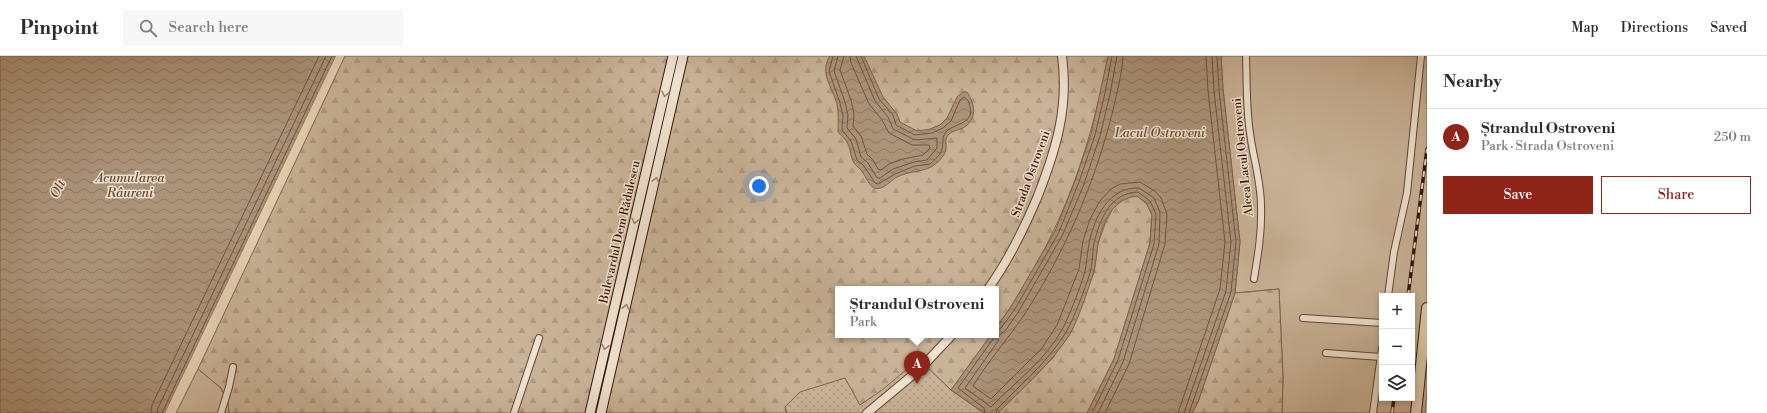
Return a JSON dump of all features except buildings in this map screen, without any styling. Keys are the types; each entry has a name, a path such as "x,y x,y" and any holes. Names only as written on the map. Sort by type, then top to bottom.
{"main road":[{"name":"Bulevardul Dem Rădulescu","path":"590,413 673,56"},
{"name":"Bulevardul Dem Rădulescu","path":"601,413 684,56"},
{"path":"1416,413 1427,308"}],"street":[{"name":"Strada Ostroveni","path":"990,286 1024,229 1054,155 1059,136 1063,103 1064,83 1062,56"},
{"name":"Aleea Lacul Ostroveni","path":"1246,56 1247,100 1250,133 1259,181 1261,205 1261,233 1254,279"},
{"path":"1388,293 1395,244 1407,193 1421,56"},
{"path":"1303,318 1379,323"},
{"path":"514,413 539,338"},
{"path":"867,413 920,369 949,338"},
{"path":"1326,353 1379,357"},
{"path":"1373,413 1380,365"},
{"path":"221,413 229,388 233,367"}],"green space":[{"path":"345,56 1108,56 1091,130 1068,198 1037,264 999,324 999,286 835,286 835,338 989,338 951,390 924,365 859,406 785,407 787,413 229,413 228,402 221,388 198,369"},
{"path":"1221,56 1427,56 1427,392 1425,413 1282,413 1283,378 1279,289 1235,293 1240,242 1223,89"},
{"path":"1137,196 1147,204 1152,215 1150,243 1114,359 1087,413 998,413 1054,357 1094,273 1098,244 1112,210 1120,201 1127,197"},
{"path":"1279,289 1283,378 1282,413 1192,413 1198,402 1235,293"},
{"path":"919,359 951,390 984,413 787,413 785,407 800,392 845,378 860,405 882,390"},
{"path":"198,369 221,388 228,402 229,413 176,413"}],"water":[{"name":"Acumularea Râureni","path":"0,56 336,56 165,413 0,413"},
{"path":"830,56 864,56 883,97 897,114 900,122 917,131 930,129 940,125 947,118 957,97 963,92 967,92 972,101 974,111 973,116 968,124 963,128 949,134 946,139 945,153 933,166 927,169 904,174 883,187 873,187 861,170 854,164 847,142 838,132 837,104 826,74 827,62"},
{"name":"Lacul Ostroveni","path":"1108,56 1221,56 1223,89 1240,242 1235,293 1198,402 1192,413 1087,413 1114,359 1150,243 1152,215 1147,204 1137,196 1128,198 1121,202 1110,213 1106,220 1097,248 1094,271 1086,296 1070,334 1036,375 998,413 984,413 951,390 989,338 999,338 999,324 1011,307 1055,231 1075,181 1091,134"}],"pier":[{"path":"336,56 338,56 297,144 167,413 165,413"}],"railway":[{"path":"1408,293 1427,149"},
{"path":"1392,413 1394,401"}],"place":[{"name":"Ștrandul Ostroveni","path":"917,384"}],"water label":[{"name":"Olt","path":"58,189"}]}
